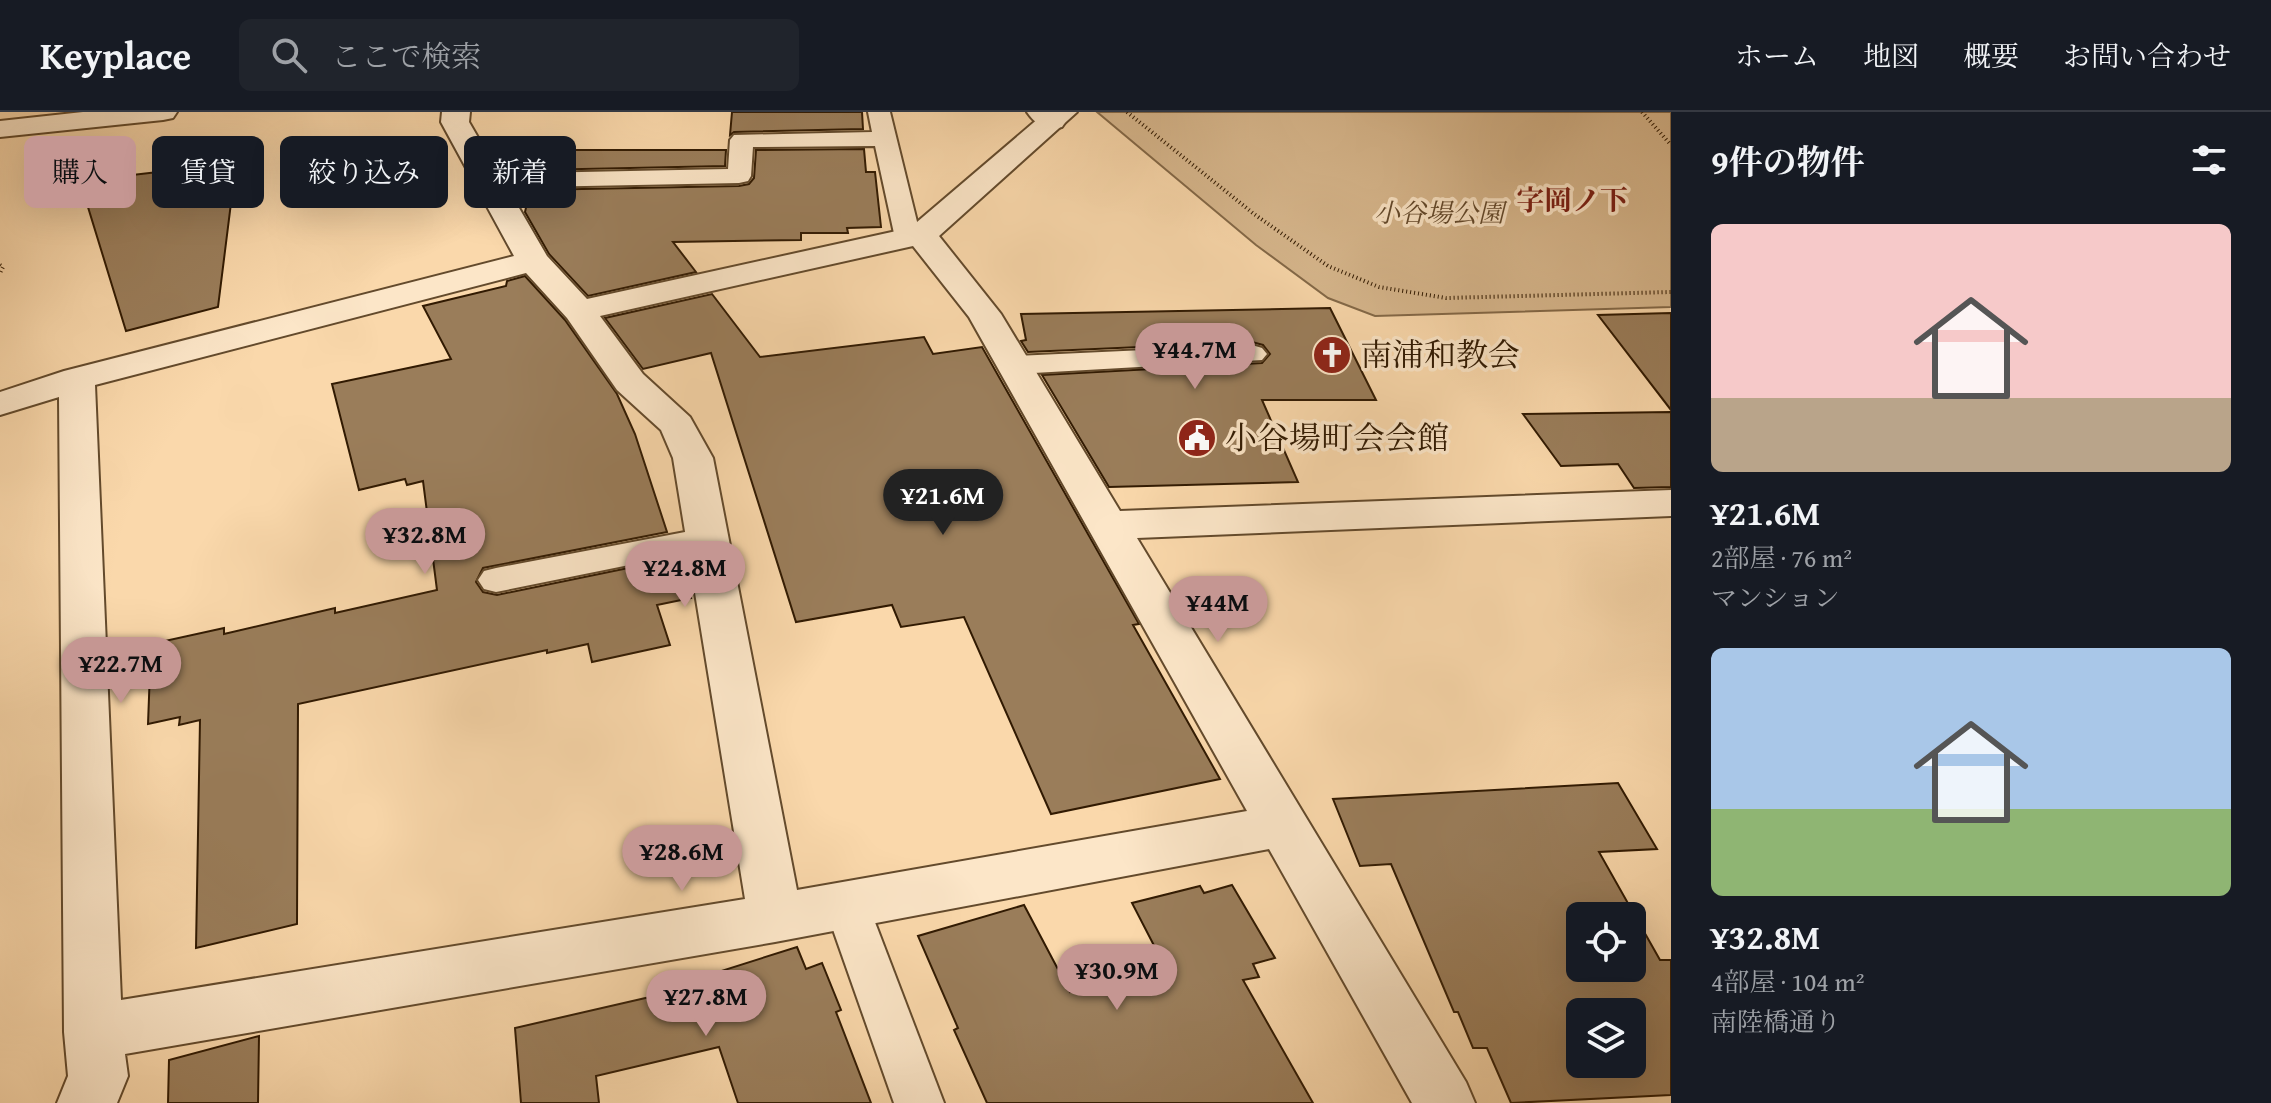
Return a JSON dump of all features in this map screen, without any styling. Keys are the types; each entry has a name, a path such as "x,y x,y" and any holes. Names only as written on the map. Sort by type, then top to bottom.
{"street":[{"path":"0,129 163,112"},
{"path":"456,112 455,122 464,138"},
{"path":"579,311 915,237 1052,115"},
{"path":"503,208 533,261 579,311 630,382 677,425 693,458 775,918"},
{"path":"915,237 984,314 1445,1103"},
{"path":"0,404 77,379 533,261"},
{"path":"77,379 93,1032 98,1076 87,1103"},
{"path":"1108,525 1671,503"},
{"path":"93,1032 775,918 1284,825"}],"lane":[{"path":"879,112 915,237"},
{"path":"576,179 739,176 742,140 885,139"},
{"path":"1014,365 1252,354"},
{"path":"496,580 706,539"},
{"path":"846,904 919,1103"}],"path":[{"path":"1127,112 1254,214 1328,266 1379,287 1446,298 1671,292"},
{"path":"1642,112 1671,145"},
{"path":"0,265 3,267 0,273"}],"green space":[{"name":"小谷場公園","path":"1097,112 1671,112 1671,307 1375,316 1328,298 1256,245"}],"building":[{"path":"732,112 862,112 863,129 734,132 730,135"},
{"path":"864,149 866,172 875,172 881,227 847,228 848,233 801,233 801,240 673,242 696,272 588,296 549,254 525,212 526,208 576,208 576,189 749,184 754,178 756,150"},
{"path":"576,150 726,150 725,166 576,169"},
{"path":"152,173 152,208 230,208 218,307 126,331 88,208 136,208 136,175"},
{"path":"525,276 565,320 617,394 635,434 667,532 483,568 476,582 483,592 497,595 677,558 691,598 657,605 670,645 592,662 588,644 547,653 547,650 298,704 297,924 196,948 200,720 179,725 180,717 148,724 151,644 224,628 224,634 335,608 335,613 437,590 423,481 407,485 405,479 359,490 332,384 451,359 423,306 506,286 507,281"},
{"path":"712,294 760,357 924,337 933,354 982,347 1139,624 1133,625 1220,779 1051,814 964,617 901,627 892,605 796,622 711,353 643,369 605,318"},
{"path":"1330,308 1376,400 1262,400 1298,482 1109,487 1042,375 1262,363 1270,354 1263,345 1252,342 1028,352 1021,341 1026,340 1021,314"},
{"path":"1671,313 1671,410 1598,315"},
{"path":"1671,412 1671,487 1634,488 1618,464 1561,466 1523,414"},
{"path":"1618,783 1657,849 1599,852 1627,902 1566,902 1566,982 1646,982 1646,935 1660,960 1671,960 1671,1095 1511,1103 1487,1048 1473,1048 1458,1012 1454,1012 1391,864 1360,866 1333,799"},
{"path":"1232,885 1275,958 1253,964 1259,977 1243,980 1313,1103 987,1103 954,1030 958,1028 918,936 1024,905 1070,992 1162,961 1132,903 1200,886 1204,893"},
{"path":"797,947 806,969 822,963 841,1010 836,1012 871,1103 738,1103 719,1047 596,1076 599,1103 521,1103 515,1028 702,985 699,978"},
{"path":"259,1036 258,1103 168,1103 169,1060"}],"place":[{"name":"南浦和教会","path":"1332,355"},
{"name":"小谷場町会会館","path":"1197,438"}],"district":[{"name":"字岡ノ下","path":"1572,200"}]}
